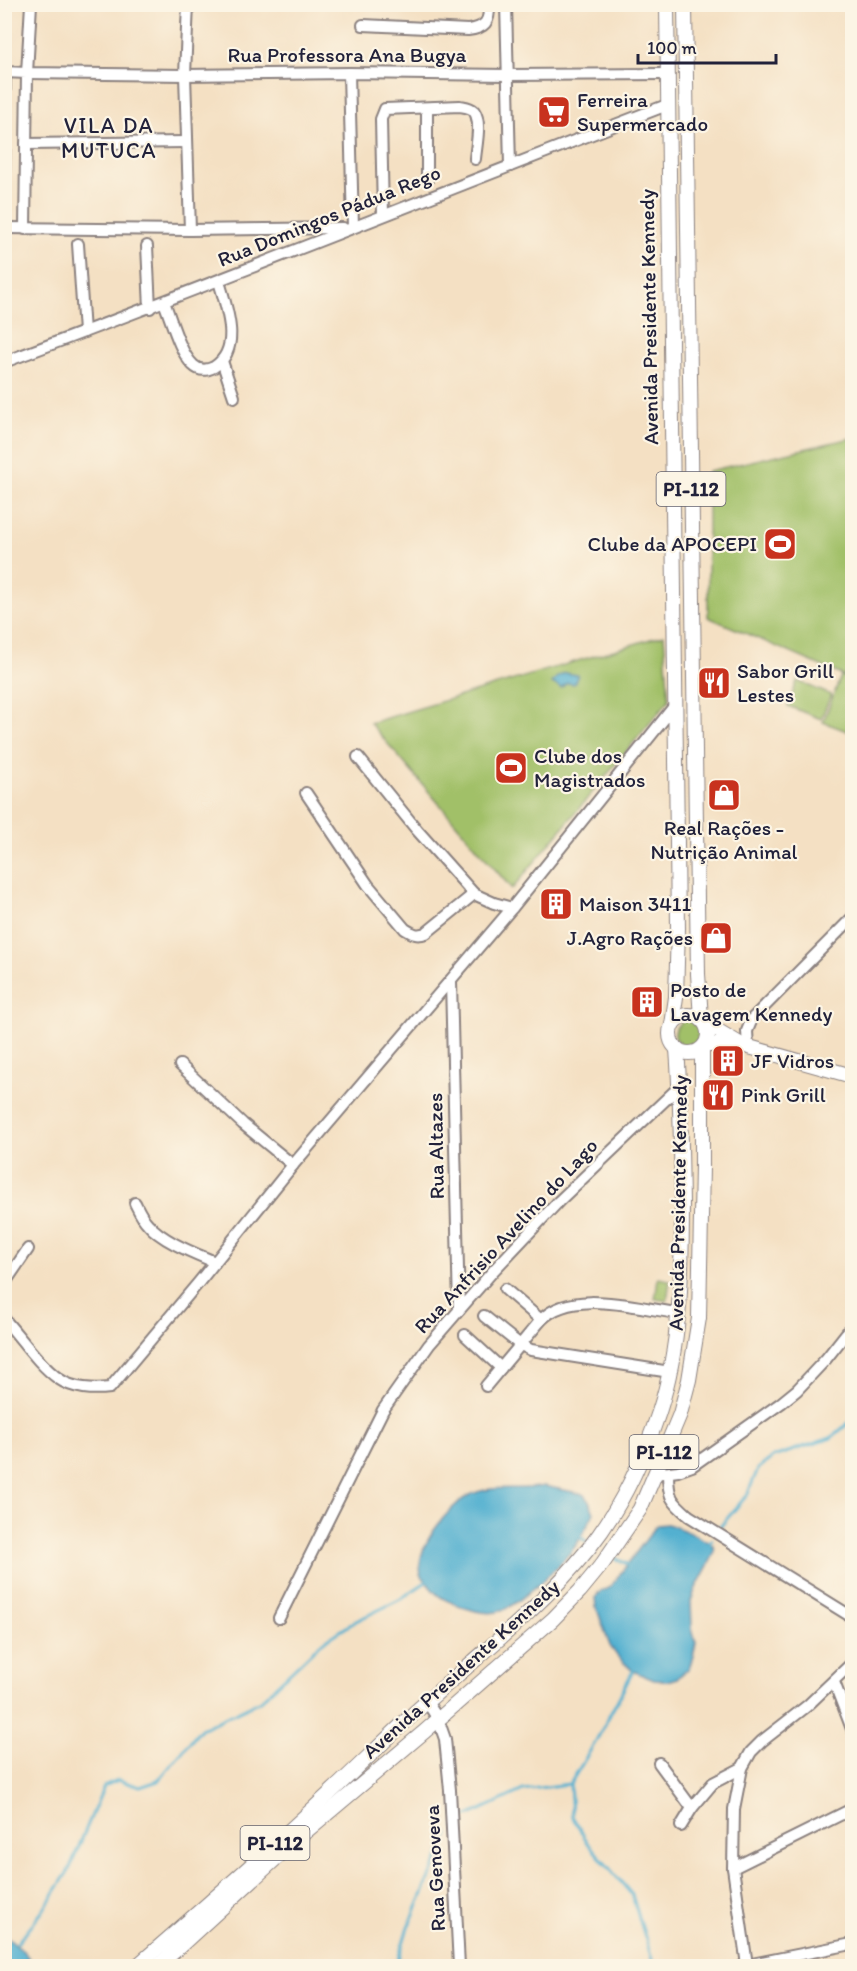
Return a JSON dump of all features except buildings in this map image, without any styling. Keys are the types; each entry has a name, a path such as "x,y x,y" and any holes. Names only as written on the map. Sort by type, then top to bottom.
{"main road":[{"name":"Avenida Presidente Kennedy","path":"137,1966 314,1808 426,1702 534,1607 595,1540 622,1500 635,1474 660,1409 670,1372 681,1286 682,1230 680,1086 677,1049 670,1038 678,974 667,4"},
{"name":"Avenida Presidente Kennedy","path":"158,1966 297,1839 553,1619 580,1591 603,1563 662,1474 680,1414 689,1380 699,1318 704,1047 709,1034 703,1021 698,974 685,4"},
{"path":"669,252 679,254 688,251"},
{"path":"676,763 695,762"},
{"path":"672,1025 676,1020 687,1015 703,1021 745,1046 852,1076"},
{"path":"704,1047 745,1046"},
{"name":"Avenida Presidente Kennedy","path":"677,1049 689,1054 704,1047"}],"street":[{"path":"24,229 30,4"},
{"path":"188,4 186,142 190,230"},
{"path":"363,25 476,29 488,22 489,4"},
{"path":"506,4 510,166"},
{"path":"4,189 5,72"},
{"name":"Rua Professora Ana Bugya","path":"5,72 186,75 667,74"},
{"path":"4,228 190,230 351,228 349,73"},
{"name":"Rua Domingos Pádua Rego","path":"4,362 150,308 668,105"},
{"path":"384,215 382,113 385,109 460,106 470,108 474,111 477,126 475,159"},
{"path":"427,108 427,180"},
{"path":"26,144 186,142"},
{"path":"289,229 294,251"},
{"path":"78,244 84,332"},
{"path":"147,246 150,308"},
{"path":"164,302 175,333 191,364 199,370 208,370 222,361 230,337 228,314 219,281"},
{"path":"222,361 234,397"},
{"path":"4,1319 59,1379 76,1386 110,1388 293,1165 452,981 676,704"},
{"path":"358,757 417,830 474,894 512,908"},
{"path":"306,793 368,885 411,933 416,935 426,933 474,894"},
{"path":"745,1046 747,1031 752,1019 852,918"},
{"name":"Rua Altazes","path":"452,981 459,1310"},
{"path":"180,1065 236,1117 293,1165"},
{"name":"Rua Anfrisio Avelino do Lago","path":"279,1618 384,1410 423,1353 459,1310 559,1201 680,1086"},
{"path":"135,1203 148,1226 215,1262"},
{"path":"4,1284 28,1249"},
{"path":"505,1289 541,1320"},
{"path":"486,1386 519,1344 548,1313 557,1308 600,1302 678,1313"},
{"path":"484,1316 519,1344 537,1352 670,1372"},
{"path":"852,1326 826,1359 781,1403 692,1466 662,1474 675,1504 689,1516 852,1617"},
{"path":"465,1335 501,1368"},
{"path":"852,1664 751,1752 742,1768 734,1809 733,1868 744,1966 852,1944"},
{"path":"834,1682 852,1729"},
{"name":"Rua Genoveva","path":"426,1702 438,1719 445,1739 459,1966"},
{"path":"658,1763 692,1808"},
{"path":"681,1826 692,1808 713,1783 742,1768"},
{"path":"733,1868 852,1809"}],"green space":[{"name":"Clube da APOCEPI","path":"852,438 852,733 823,722 841,676 849,678 708,617 708,471"},
{"name":"Clube dos Magistrados","path":"664,635 669,700 512,889 370,723"},
{"path":"797,681 831,695 821,719 788,706"},
{"path":"689,1020 699,1024 703,1034 699,1044 689,1048 679,1044 675,1034 679,1024"},
{"path":"658,1278 670,1280 667,1301 655,1299"}],"water":[{"path":"565,673 578,675 574,684 567,683 561,688 552,683 557,677"},
{"path":"544,1486 583,1494 594,1513 576,1545 562,1562 516,1603 497,1612 477,1612 436,1594 421,1574 420,1564 434,1530 451,1509 477,1492"},
{"path":"667,1524 704,1540 713,1546 714,1554 691,1601 692,1628 696,1642 689,1668 677,1678 667,1681 654,1680 633,1671 618,1657 610,1646 595,1598 600,1592 610,1587 657,1525"},
{"path":"5,1936 23,1951 34,1966 5,1966"}],"waterway":[{"path":"720,1527 747,1495 758,1469 773,1457 831,1438 852,1420"},
{"path":"580,1537 587,1542"},
{"path":"709,1543 712,1540"},
{"path":"613,1557 627,1564"},
{"path":"17,1943 42,1912 69,1870 104,1786 118,1780 140,1787 158,1781 201,1729 260,1701 320,1644 356,1621 399,1600 426,1582"},
{"path":"633,1671 570,1784 572,1816 588,1843 632,1895 654,1966"},
{"path":"455,1827 460,1820 523,1790 569,1784"},
{"path":"396,1966 407,1930 449,1834"}],"place":[{"name":"Ferreira Supermercado","path":"554,112"},
{"name":"Clube da APOCEPI","path":"780,544"},
{"name":"Sabor Grill Lestes","path":"714,683"},
{"name":"Clube dos Magistrados","path":"511,768"},
{"name":"Real Rações - Nutrição Animal","path":"724,795"},
{"name":"Maison 3411","path":"556,904"},
{"name":"J.Agro Rações","path":"716,938"},
{"name":"Posto de Lavagem Kennedy","path":"647,1002"},
{"name":"JF Vidros","path":"728,1061"},
{"name":"Pink Grill","path":"718,1095"}],"district":[{"name":"VILA DA MUTUCA","path":"109,138"}]}
